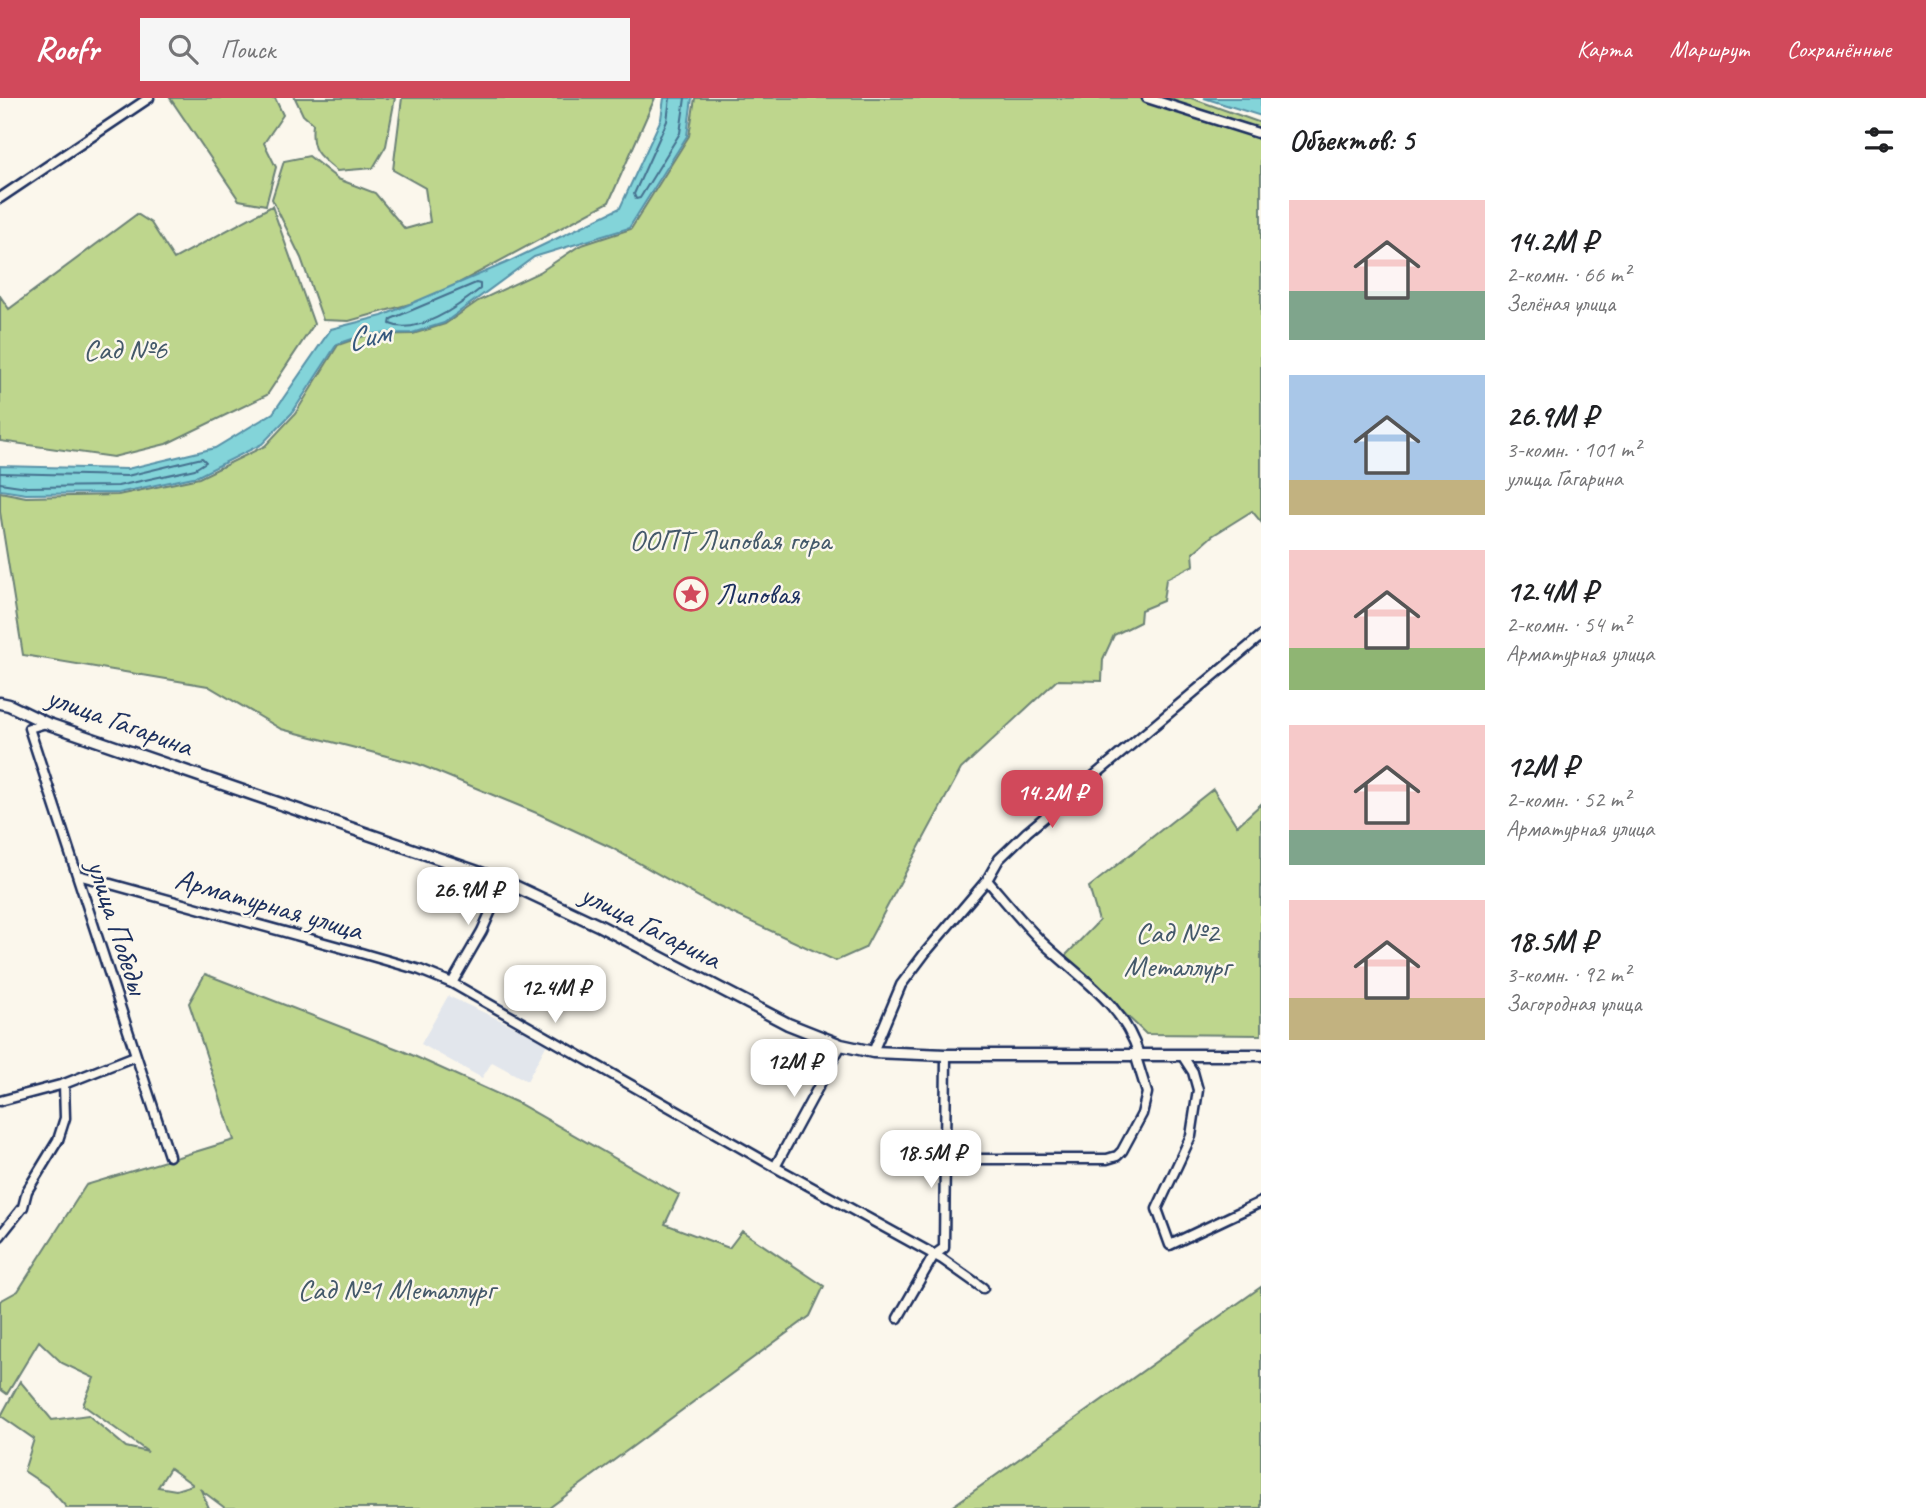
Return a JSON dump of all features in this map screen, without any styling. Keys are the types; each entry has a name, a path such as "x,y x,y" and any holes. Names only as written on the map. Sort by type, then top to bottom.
{"street":[{"path":"0,198 149,98"},
{"path":"1147,98 1261,134"},
{"path":"873,1052 901,985 987,880 999,859 1027,832 1261,636"},
{"name":"улица Гагарина","path":"0,703 46,723 504,881 591,921 788,1024 841,1045 873,1052 946,1055 1261,1055"},
{"name":"улица Победы","path":"46,723 29,729 169,1156"},
{"name":"Арматурная улица","path":"78,875 409,967 452,983 934,1255 983,1288"},
{"path":"945,1158 1107,1159 1117,1156 1142,1114 1147,1093 1134,1037 1116,1008 1098,989 1071,970 1038,938 987,880"},
{"path":"452,983 482,931 504,881"},
{"path":"775,1167 841,1045"},
{"path":"898,1318 934,1255 944,1248 946,1055"},
{"path":"1182,1055 1193,1072 1198,1090 1191,1136 1157,1209 1170,1245 1261,1202"},
{"path":"0,1101 64,1084 135,1056"},
{"path":"0,1236 23,1207 27,1191 58,1140 65,1118 64,1084"}],"shaded area":[{"path":"448,996 548,1042 527,1081 492,1062 482,1078 421,1044"}],"green space":[{"path":"170,98 275,98 283,115 264,143 276,167 266,205 239,200"},
{"path":"295,98 395,98 386,146 373,168 337,171 324,161 314,146 313,124 303,115"},
{"path":"402,98 655,98 609,202 431,298 349,321 323,320 301,258 272,199 284,161 309,156 338,179 375,193 405,229 430,222 425,188 393,170"},
{"name":"ООПТ Липовая гора","path":"695,98 1191,98 1261,123 1261,522 1252,511 1212,536 1193,553 1194,565 1166,579 1163,601 1141,610 1140,622 1114,635 1103,659 1102,681 1057,680 961,769 865,948 836,961 708,902 610,847 539,814 418,764 281,729 208,686 23,655 0,512 0,492 26,497 118,495 199,478 265,446 295,414 338,345 367,335 413,334 445,324 478,301 540,272 579,246 631,229 689,136"},
{"name":"Сад №6","path":"272,206 314,324 267,395 166,444 113,457 0,441 0,296 9,309 137,214 151,223 174,259"},
{"name":"Сад №2 Металлург","path":"1213,789 1237,826 1261,804 1261,1035 1146,1034 1065,956 1099,921 1089,887"},
{"name":"Сад №1 Металлург","path":"205,974 403,1051 518,1103 679,1195 665,1224 729,1248 742,1231 824,1286 810,1316 549,1508 225,1508 201,1490 209,1508 67,1508 48,1487 24,1471 34,1439 1,1416 20,1381 52,1420 88,1415 126,1447 148,1452 83,1405 94,1378 62,1363 39,1341 7,1394 0,1389 0,1301 18,1291 86,1185 234,1140 189,1003","holes":["170,1468 192,1484 176,1490 158,1487"]},
{"path":"1261,1287 1261,1508 950,1508"}],"water":[{"path":"664,98 692,98 687,136 629,228 534,257 444,323 412,333 367,334 337,344 292,413 262,444 198,476 118,493 26,494 0,490 0,466 127,469 215,448 273,413 331,329 382,316 506,263 620,208 661,119"},
{"path":"1204,98 1261,98 1261,116"}],"place":[{"name":"Липовая","path":"691,594"}],"water label":[{"name":"Сим","path":"368,336"}]}
